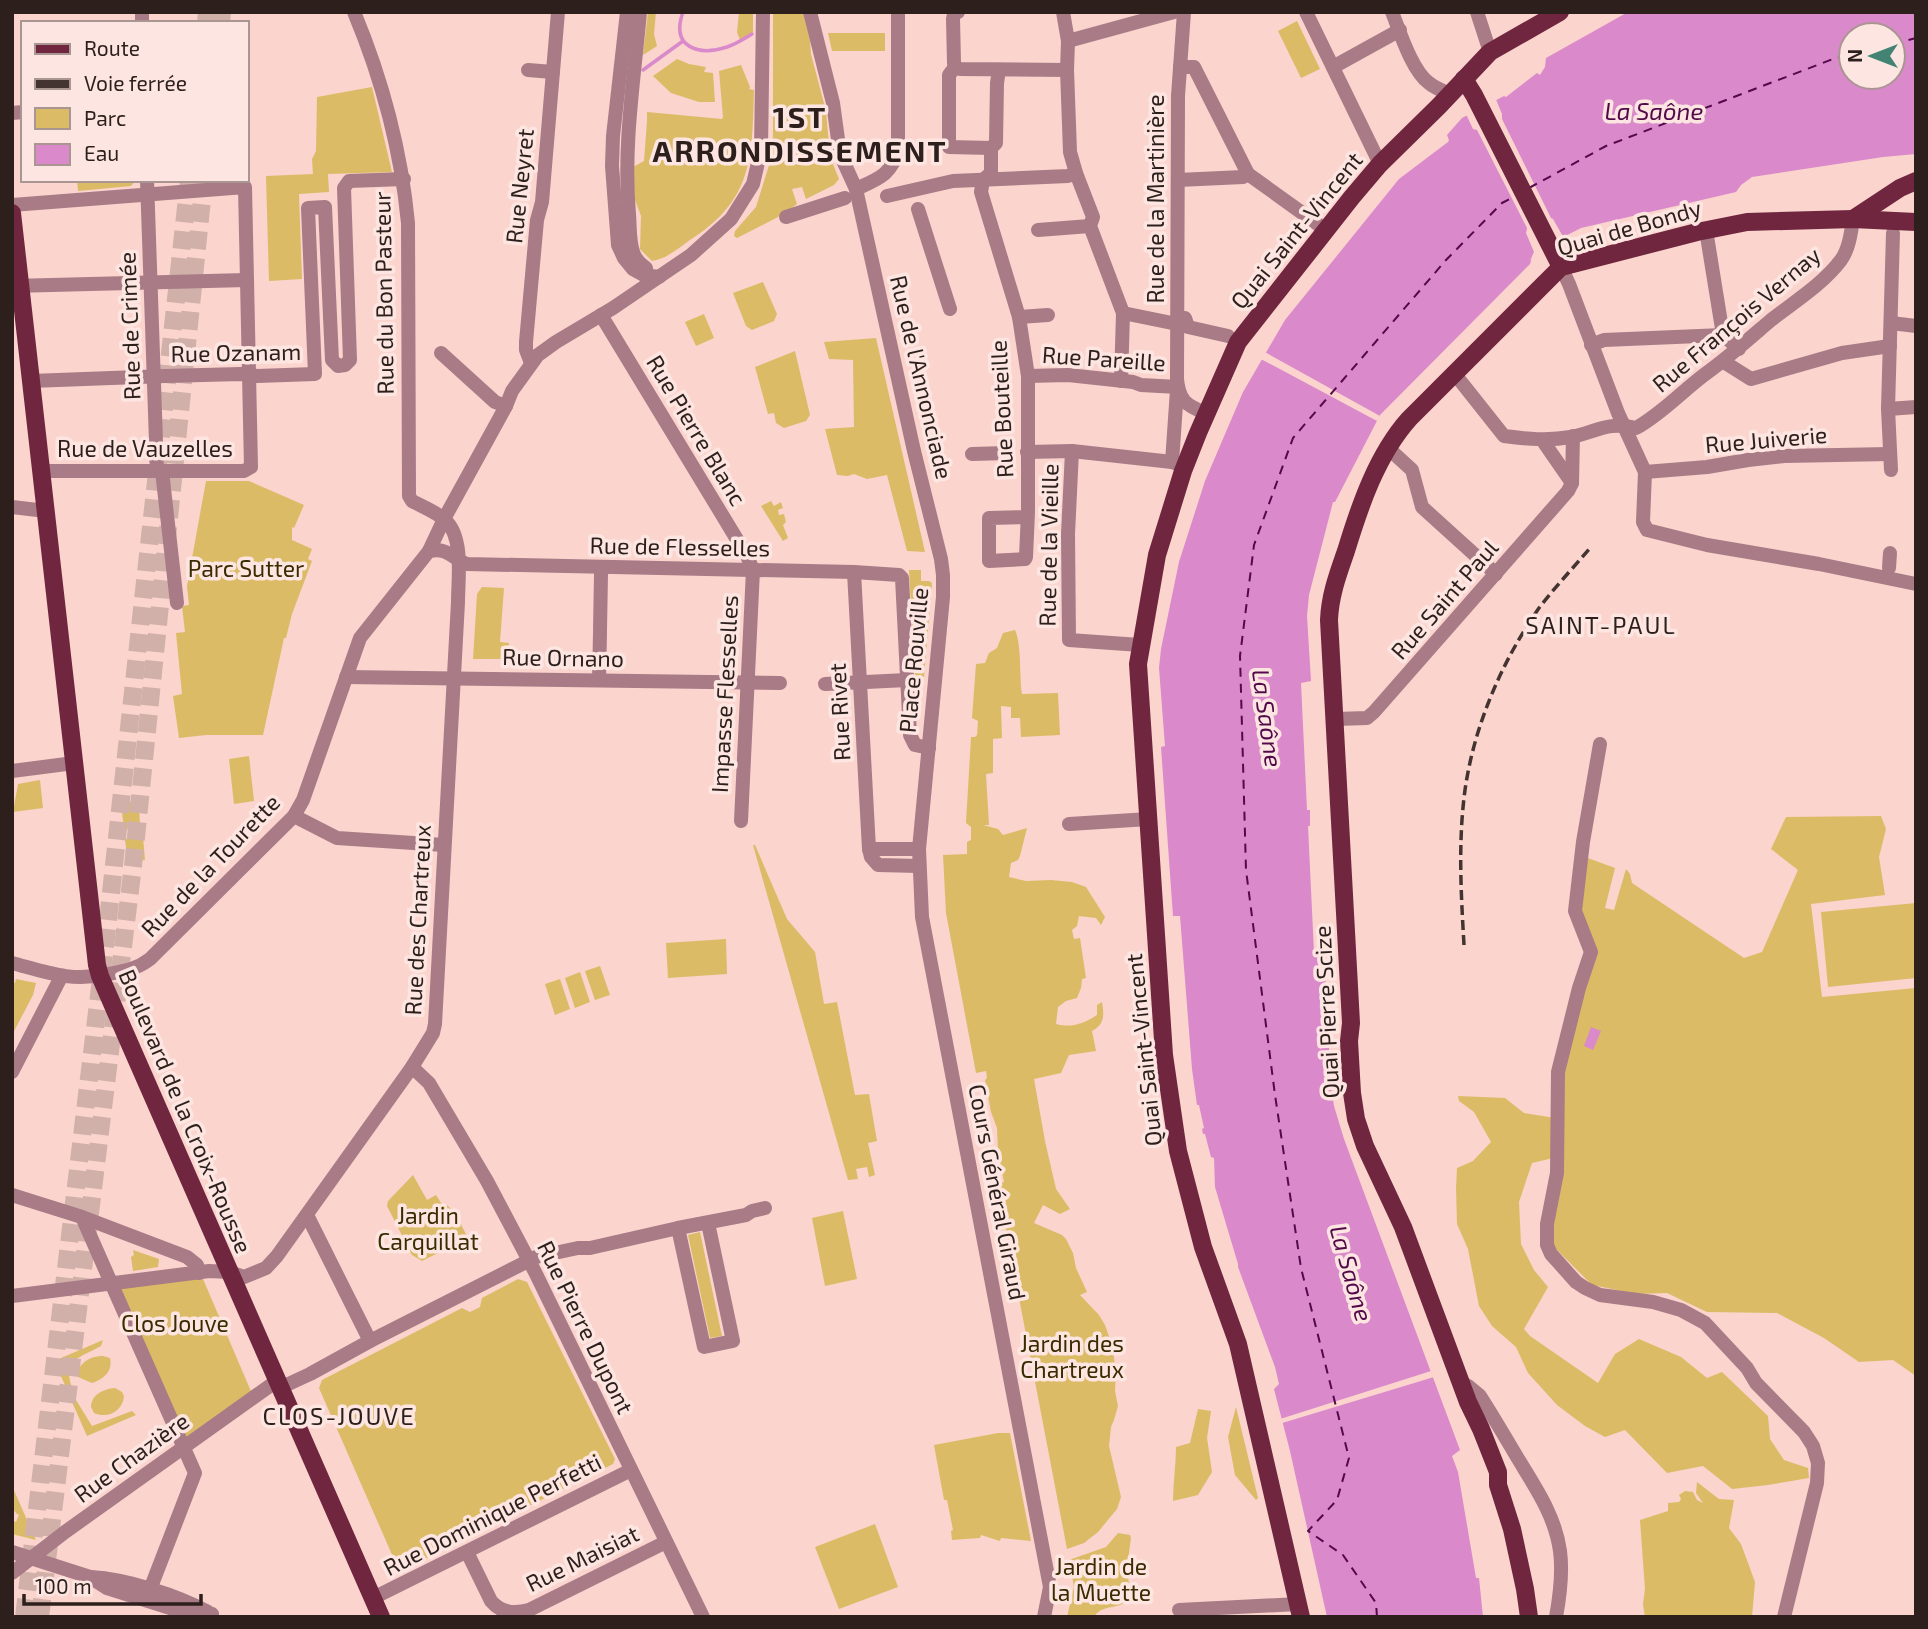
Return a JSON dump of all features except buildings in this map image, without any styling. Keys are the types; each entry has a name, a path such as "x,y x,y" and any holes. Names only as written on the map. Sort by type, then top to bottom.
{"main road":[{"name":"Quai Saint-Vincent","path":"1300,1610 1238,1344 1203,1247 1178,1151 1164,1055 1138,664 1140,645 1178,465 1238,342 1380,164 1490,52 1560,12"},
{"path":"1464,79 1561,267"},
{"path":"1853,219 1900,188 1916,181"},
{"name":"Boulevard de la Croix-Rousse","path":"12,213 16,286 31,381 95,956 100,976 381,1617"},
{"name":"Quai de Bondy","path":"1399,431 1561,267 1747,222 1853,219 1916,222"},
{"name":"Quai Pierre Scize","path":"1399,431 1359,508 1330,604 1352,1093 1356,1119 1365,1146 1403,1227 1461,1383 1497,1469 1498,1485 1518,1553 1529,1617"}],"street":[{"name":"Rue du Bon Pasteur","path":"354,12 377,71 404,179 408,223 409,496 412,501 444,519"},
{"name":"Rue Neyret","path":"531,363 526,341 537,220 542,202 558,12"},
{"path":"627,12 613,136 612,166 618,245 633,269 644,275 659,277"},
{"path":"640,12 630,104 627,190 633,254 639,263 659,277"},
{"name":"Rue de la Tourette","path":"12,963 61,977 80,978 132,970 150,960 294,816 303,800 363,632 429,551 512,391 531,363 556,341 691,256 731,219 753,184 761,149 763,12"},
{"name":"Rue de l'Annonciade","path":"810,12 833,103 840,154 943,575"},
{"path":"786,217 850,194 887,173 895,163 898,149 898,12"},
{"path":"1063,12 1068,41 1070,152 1093,217 1090,226 1123,313 1121,381"},
{"path":"1068,41 1174,12"},
{"name":"Rue de la Martinière","path":"1178,387 1181,321 1178,96 1184,12"},
{"path":"1306,12 1380,164"},
{"path":"1392,12 1425,80 1450,94"},
{"path":"1477,12 1490,52"},
{"path":"955,13 955,67 949,75 949,147 991,148 996,144 999,70"},
{"path":"1333,67 1400,30"},
{"path":"955,67 1067,70"},
{"path":"1181,67 1194,67 1248,174 1326,230"},
{"path":"528,69 553,72"},
{"path":"983,180 991,173 991,148"},
{"path":"887,196 914,198 953,181 1068,176 1076,173"},
{"path":"1178,180 1243,177 1248,174"},
{"name":"Rue Ozanam","path":"31,381 315,374 308,208 325,207 332,360 338,366 345,365 349,360 344,188 349,181 404,179"},
{"name":"Rue Bouteille","path":"983,180 981,192 1019,317 1028,376 1027,517"},
{"path":"12,205 148,187 245,187 250,376"},
{"name":"Rue de Crimée","path":"148,187 159,471 177,603"},
{"path":"914,198 950,309"},
{"name":"Rue François Vernay","path":"1454,373 1504,436 1534,440 1573,436 1598,428 1626,432 1651,420 1828,275 1844,255 1853,219"},
{"path":"1038,230 1090,226"},
{"path":"1706,230 1723,335 1739,349"},
{"path":"1891,470 1888,409 1893,233"},
{"path":"1561,267 1626,432 1645,472 1643,522 1647,530 1707,545 1916,584"},
{"path":"16,286 247,280"},
{"path":"1123,313 1181,321 1188,327 1228,336"},
{"path":"1019,317 1048,314"},
{"name":"Rue Pierre Blanc","path":"601,315 753,570"},
{"path":"1891,323 1916,326"},
{"path":"1591,345 1604,340 1723,335"},
{"path":"1724,362 1751,379 1842,353 1890,346"},
{"path":"441,353 495,402 506,406"},
{"name":"Rue Pareille","path":"1028,376 1068,375 1140,385 1178,387"},
{"name":"Rue de Vauzelles","path":"41,471 244,471 251,467 250,376"},
{"path":"1178,387 1183,401 1189,407 1205,414"},
{"name":"Quai Saint-Vincent","path":"1178,387 1175,401 1178,465"},
{"path":"1888,409 1916,407"},
{"path":"1572,483 1573,436"},
{"path":"1544,439 1572,483"},
{"path":"1388,448 1412,470 1422,507 1496,574"},
{"path":"1027,452 1072,451 1178,465"},
{"name":"Rue de la Vieille","path":"1072,451 1068,534 1069,640 1140,645"},
{"path":"972,454 1007,453"},
{"name":"Rue Juiverie","path":"1645,472 1707,467 1784,456 1890,454"},
{"name":"Rue Saint Paul","path":"1336,719 1367,718 1374,712 1568,491 1572,483"},
{"path":"12,507 46,511"},
{"name":"Rue de la Vieille","path":"1027,517 1024,559 988,559 989,518 1027,517"},
{"name":"Rue des Chartreux","path":"12,1296 219,1271 244,1277 266,1268 307,1215 433,1033 457,608 458,559 455,535 444,519"},
{"name":"Rue de Flesselles","path":"429,551 443,551 463,564 895,573 902,578"},
{"path":"599,680 603,570"},
{"name":"Impasse Flesselles","path":"741,821 753,570"},
{"name":"Rue Rivet","path":"854,572 869,849"},
{"name":"Place Rouville","path":"920,898 919,849 943,575"},
{"name":"Place Rouville","path":"902,578 911,740 919,747 929,748"},
{"name":"Rue Ornano","path":"346,677 780,683"},
{"path":"825,684 907,680"},
{"path":"1600,744 1583,842 1575,911 1591,952 1558,1072 1557,1173 1547,1224 1548,1245 1551,1254 1576,1282 1585,1288 1600,1295 1653,1302 1681,1310 1705,1323 1747,1368 1756,1383 1804,1432 1813,1446 1818,1463 1818,1483 1784,1617"},
{"path":"12,771 74,764"},
{"path":"294,816 337,838 444,845"},
{"path":"1069,824 1149,818"},
{"path":"919,849 869,849 878,865 919,866"},
{"name":"Cours Général Giraud","path":"920,898 1051,1587 1044,1617"},
{"path":"12,1072 61,977"},
{"name":"Rue Pierre Dupont","path":"412,1067 439,1097 487,1181 704,1617"},
{"path":"12,1195 82,1217 187,1257 197,1265 198,1273"},
{"name":"Rue Chazière","path":"12,1573 183,1448 280,1384 310,1374 536,1257 746,1215 765,1208"},
{"path":"307,1215 370,1341"},
{"path":"82,1217 195,1473 148,1595"},
{"path":"678,1228 704,1347 733,1341 708,1223"},
{"path":"1461,1383 1480,1396 1545,1503 1560,1551 1561,1586 1556,1617"},
{"name":"Rue Dominique Perfetti","path":"373,1598 631,1470"},
{"name":"Rue Maisiat","path":"467,1552 491,1601 511,1612 521,1612 666,1542"},
{"path":"12,1552 90,1577 111,1578 148,1595 190,1603 216,1616"},
{"path":"1179,1610 1300,1610"}],"green space":[{"path":"648,12 656,12 654,34 657,46 643,55"},
{"path":"739,12 753,12 753,32 740,40 737,32"},
{"path":"773,12 803,12 826,111 830,157 839,179 834,185 806,199 802,187 792,189 797,204 784,214 737,238 734,236 735,231 756,207 770,162 773,135"},
{"path":"1297,21 1320,69 1301,78 1278,31"},
{"path":"828,33 885,33 885,51 832,51"},
{"path":"677,59 706,67 704,72 713,73 715,102 699,102 671,93 653,76"},
{"path":"741,65 749,89 754,90 752,136 745,176 726,209 711,225 672,253 652,261 640,249 641,216 634,197 633,167 644,161 647,112 722,119 719,71"},
{"path":"372,87 392,172 328,174 329,192 299,194 302,279 269,281 266,176 313,174 317,97"},
{"path":"77,182 134,182 131,186 78,191"},
{"path":"763,282 777,314 774,321 752,330 746,326 733,293"},
{"path":"704,314 714,338 696,346 685,322"},
{"path":"876,338 925,552 907,551 887,475 867,479 854,474 837,475 825,429 854,427 853,360 829,359 824,342"},
{"path":"795,351 810,415 806,421 784,428 776,423 774,413 768,414 755,367"},
{"name":"Parc Sutter","path":"206,481 249,481 304,505 294,528 292,527 292,540 312,549 308,559 312,561 284,638 263,735 179,738 173,696 182,694 176,633 185,632 182,606 189,605 187,586"},
{"path":"771,501 774,506 781,502 783,508 778,510 779,515 784,514 786,522 783,525 788,538 783,541 761,506"},
{"path":"909,570 921,570 921,581 932,583 924,677 915,677"},
{"path":"482,587 504,588 500,642 509,643 509,659 473,659 477,594"},
{"name":"Jardin des Chartreux","path":"1015,630 1019,644 1022,694 1058,693 1060,735 1021,737 1020,718 1011,718 1011,707 1001,706 1002,738 993,739 993,773 986,774 989,825 983,825 998,829 1003,835 1027,828 1020,856 1011,863 1009,877 1026,881 1072,882 1086,887 1105,917 1101,925 1096,918 1079,916 1077,926 1072,930 1074,939 1080,938 1086,978 1082,979 1077,998 1058,1007 1056,1024 1072,1025 1087,1021 1097,1015 1097,1005 1102,1002 1103,1019 1092,1031 1096,1051 1069,1055 1061,1073 1034,1079 1056,1189 1070,1209 1060,1214 1043,1205 1034,1223 1066,1239 1087,1292 1080,1295 1105,1325 1112,1345 1116,1371 1115,1391 1118,1406 1111,1427 1109,1446 1121,1497 1117,1509 1098,1532 1084,1543 1067,1549 997,1183 1004,1182 997,1128 991,1112 986,1071 976,1073 946,913 943,855 967,854 967,842 971,840 971,827 966,823 971,737 977,735 978,721 972,718 976,664 985,663 989,653 997,648 1003,633"},
{"path":"249,756 254,801 234,804 229,759"},
{"path":"40,780 43,808 13,812 18,784"},
{"path":"139,801 140,827 124,830 121,803"},
{"path":"1881,816 1886,829 1879,857 1885,895 1811,904 1822,997 1916,988 1916,1376 1893,1360 1859,1362 1824,1338 1777,1313 1707,1312 1667,1293 1637,1294 1592,1285 1553,1246 1550,1229 1561,1082 1593,956 1581,913 1585,857 1615,868 1605,908 1614,910 1626,869 1632,883 1744,958 1762,952 1798,870 1771,849 1786,817"},
{"path":"143,837 145,860 131,861 128,866 125,839"},
{"path":"753,845 787,919 815,952 824,1004 837,1002 855,1095 869,1094 877,1141 868,1143 875,1175 869,1177 867,1167 856,1169 858,1179 848,1180"},
{"path":"1916,903 1916,978 1828,987 1821,912"},
{"path":"726,939 727,974 668,978 666,943"},
{"path":"600,966 610,995 595,1000 585,971"},
{"path":"580,972 590,1002 575,1008 565,978"},
{"path":"16,979 36,983 33,995 12,1035 12,982 15,983"},
{"path":"560,979 570,1009 555,1015 545,984"},
{"path":"1458,1096 1505,1098 1524,1113 1555,1118 1553,1158 1532,1163 1519,1202 1521,1244 1534,1270 1548,1287 1524,1329 1530,1336 1598,1383 1615,1354 1639,1339 1681,1357 1707,1378 1722,1372 1768,1416 1770,1439 1784,1460 1808,1468 1809,1478 1732,1489 1703,1466 1667,1473 1625,1430 1605,1437 1557,1405 1528,1373 1516,1347 1492,1326 1479,1306 1468,1249 1457,1224 1457,1168 1473,1161 1491,1142 1474,1112 1459,1101"},
{"name":"Jardin Carquillat","path":"413,1175 427,1200 436,1195 443,1206 447,1205 455,1213 468,1238 422,1261 412,1255 387,1206 388,1201"},
{"path":"843,1211 857,1279 825,1286 812,1218"},
{"path":"700,1232 722,1336 710,1338 688,1235"},
{"path":"133,1250 159,1259 158,1267 133,1271"},
{"name":"Clos Jouve","path":"200,1272 253,1396 183,1448 111,1283"},
{"path":"518,1279 527,1282 615,1459 613,1464 523,1509 519,1502 447,1538 441,1551 405,1569 397,1566 319,1388 322,1380 462,1308 470,1312 480,1307 482,1298"},
{"path":"103,1340 101,1346 78,1358 70,1367 70,1382 74,1393 70,1396 54,1361"},
{"path":"103,1356 110,1358 111,1363 104,1377 92,1383 78,1377 77,1371 85,1362"},
{"path":"115,1388 124,1396 118,1410 104,1415 94,1413 91,1407 95,1396"},
{"path":"76,1400 92,1426 132,1411 136,1415 87,1436 72,1402"},
{"path":"1236,1407 1258,1498 1256,1500 1235,1475 1228,1437"},
{"path":"1198,1409 1211,1411 1207,1438 1212,1472 1198,1495 1173,1501 1176,1447 1190,1443"},
{"path":"1010,1433 1031,1541 1001,1538 1000,1541 981,1535 980,1538 952,1540 953,1530 947,1500 944,1500 934,1445"},
{"path":"1697,1482 1719,1499 1734,1500 1729,1528 1741,1544 1755,1582 1752,1617 1645,1617 1640,1520 1668,1511 1668,1503 1679,1502 1679,1495 1685,1491 1693,1492 1697,1500 1703,1503 1696,1493"},
{"path":"12,1486 36,1540 12,1534 12,1520 16,1522 19,1515 12,1506"},
{"path":"875,1524 898,1587 839,1609 815,1547"},
{"name":"Jardin de la Muette","path":"1118,1533 1130,1535 1131,1538 1127,1567 1129,1585 1124,1603 1104,1609 1094,1617 1067,1617 1074,1587 1069,1560 1106,1547"}],"water":[{"name":"La Saône","path":"1628,12 1916,12 1916,154 1752,177 1736,192 1581,228 1534,252 1530,264 1380,415 1333,502 1309,595 1307,616 1311,681 1301,683 1307,810 1310,810 1308,826 1314,953 1324,953 1331,1087 1344,1139 1460,1450 1452,1456 1458,1472 1476,1578 1479,1578 1483,1617 1327,1617 1274,1389 1279,1384 1275,1367 1238,1267 1215,1187 1214,1158 1211,1157 1203,1134 1204,1128 1197,1105 1180,916 1173,916 1161,747 1165,746 1159,668 1161,649 1179,562 1205,481 1243,392 1285,320 1399,179 1448,142 1447,135 1462,118 1506,97 1537,73 1540,75 1546,58"},
{"path":"1591,1027 1601,1031 1593,1050 1584,1046"}],"pier":[{"path":"1495,97 1502,119 1551,218 1565,240 1530,261 1534,252 1526,233 1527,228 1465,112"},
{"path":"1263,351 1380,416 1377,421 1259,358"},
{"path":"1431,1371 1434,1377 1279,1424 1277,1420"}],"waterway":[{"path":"683,12 680,34 684,41 697,49 717,50 752,34"},
{"path":"643,70 683,41"}],"ferry route":[{"path":"1907,40 1916,38"},
{"path":"1529,188 1606,146 1837,58"},
{"path":"1377,1617 1376,1603 1343,1555 1308,1531 1337,1500 1349,1458 1301,1268 1275,1095 1246,870 1240,656 1254,545 1293,438 1446,260 1502,203 1515,196"}],"tunnel":[{"path":"206,21 207,12"},
{"path":"221,21 222,12"},
{"path":"24,1617 107,929 189,182"},
{"path":"40,1617 133,866 204,182"}],"railway":[{"path":"1464,945 1461,829 1465,790 1475,742 1502,672 1526,628 1545,600 1591,547"}],"district":[{"name":"1ST ARRONDISSEMENT","path":"800,133"},
{"name":"SAINT-PAUL","path":"1601,624"},
{"name":"CLOS-JOUVE","path":"339,1415"}]}
